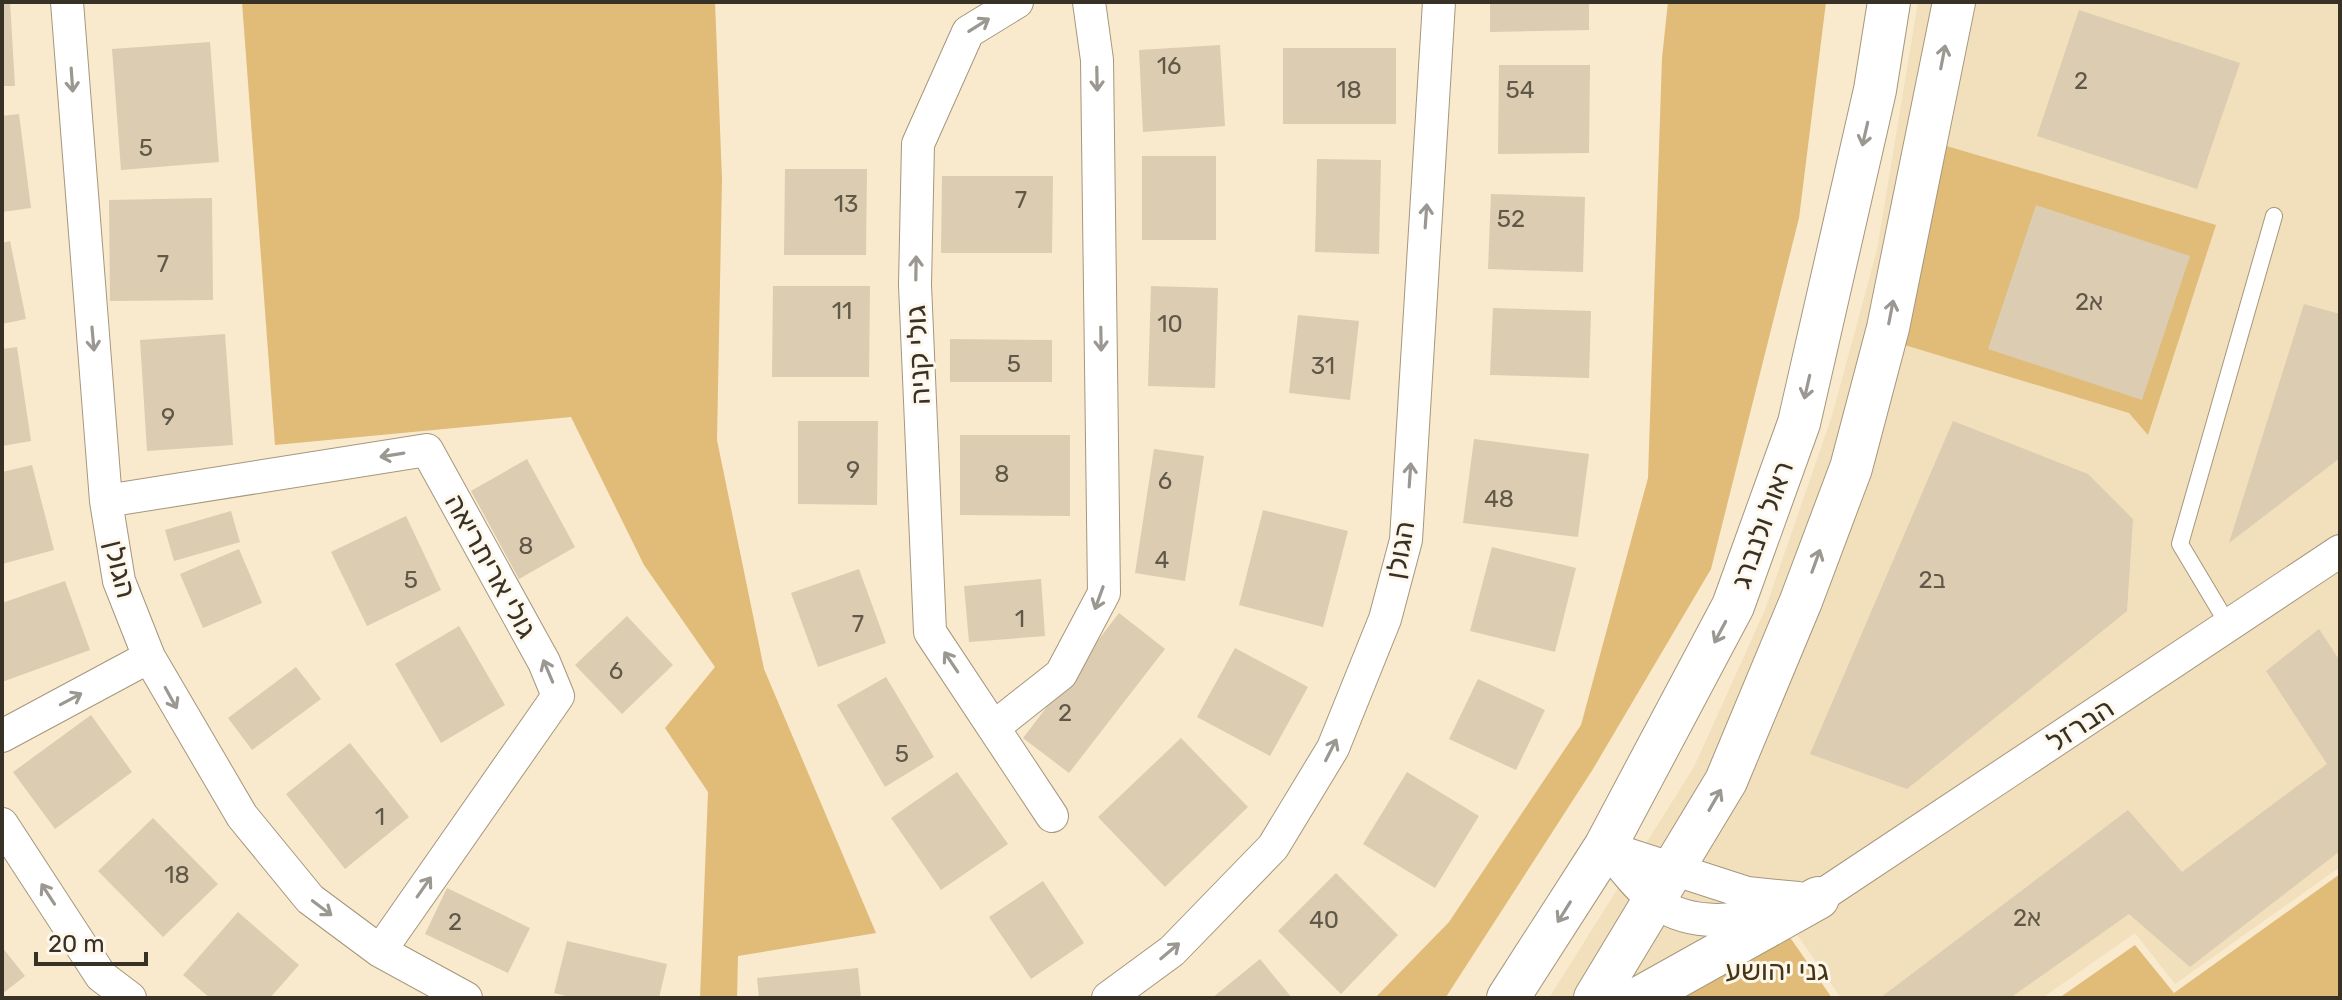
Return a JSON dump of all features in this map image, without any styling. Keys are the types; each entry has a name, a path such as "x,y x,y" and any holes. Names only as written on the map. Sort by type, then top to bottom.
{"street":[{"name":"הגולן","path":"67,2 106,501 119,581 149,657 242,816 310,899 380,951 466,998"},
{"name":"גולי קניה","path":"1017,2 968,32 918,144 915,285 930,632 1052,816"},
{"path":"994,727 1061,674 1104,593 1097,60 1089,2"},
{"name":"הגולן","path":"1108,998 1172,951 1273,847 1333,748 1385,619 1406,540 1439,2"},
{"name":"ראול ולנברג","path":"1508,998 1605,847 1733,606 1799,423 1875,90 1889,2"},
{"path":"1595,998 1726,781 1801,601 1851,468 1888,328 1954,2"},
{"name":"גולי אריתריאה","path":"106,501 427,450 544,662 558,696 380,951"},
{"name":"הברזל","path":"1818,898 2340,551"},
{"path":"2,736 149,657"},
{"path":"2,824 101,976 130,998"},
{"path":"1605,847 1666,885 1777,899 1818,898"},
{"path":"1639,998 1818,898"}],"lane":[{"path":"2229,626 2180,544 2274,216"}],"shaded area":[{"path":"1918,2 2340,2 2340,867 2175,984 2135,933 2042,998 1841,998 1792,927 1581,998 1549,998 1694,767 1765,610 1832,416 1877,250"}],"green space":[{"path":"242,2 715,2 722,179 717,440 764,669 876,933 738,956 737,998 700,998 708,792 665,728 715,667 644,565 571,417 275,445"},
{"path":"1668,2 1826,2 1799,218 1711,569 1593,769 1446,997 1375,998 1449,922 1581,725 1648,478 1662,58"},
{"path":"1926,140 2216,225 2148,435 2129,413 1898,343"},
{"path":"2340,874 2340,998 2059,998 2135,945 2174,993"},
{"name":"גני יהושע","path":"1787,933 1832,998 1660,998"}],"building":[{"path":"2,2 10,2 15,86 2,86"},
{"path":"1490,2 1589,2 1589,30 1490,32"},
{"path":"2079,10 2240,63 2197,189 2037,136"},
{"path":"210,42 219,162 121,170 112,49"},
{"path":"1220,45 1225,126 1143,132 1139,50"},
{"path":"1283,48 1396,48 1396,124 1283,124"},
{"path":"1499,65 1590,65 1589,153 1498,154"},
{"path":"19,114 31,208 2,212 2,116"},
{"path":"1142,156 1216,156 1216,240 1142,240"},
{"path":"1317,159 1381,160 1379,254 1315,252"},
{"path":"785,169 867,169 866,255 784,255"},
{"path":"942,176 1053,176 1052,253 941,253"},
{"path":"1491,194 1585,197 1583,272 1488,269"},
{"path":"212,198 213,300 110,301 109,200"},
{"path":"2036,205 2190,256 2142,400 1988,349"},
{"path":"10,241 26,319 2,324 2,243"},
{"path":"773,286 870,286 869,377 772,377"},
{"path":"1151,286 1218,288 1215,388 1148,386"},
{"path":"2304,304 2340,314 2340,458 2229,543"},
{"path":"1493,308 1591,311 1589,378 1490,375"},
{"path":"1298,315 1359,321 1350,400 1289,393"},
{"path":"225,334 233,445 147,451 140,340"},
{"path":"950,339 1052,340 1052,382 950,382"},
{"path":"17,347 31,441 2,446 2,349"},
{"path":"798,421 878,421 877,505 798,504"},
{"path":"1953,421 2088,474 2133,519 2127,611 1907,789 1810,754"},
{"path":"960,435 1070,435 1070,516 960,515"},
{"path":"1474,439 1589,454 1578,537 1463,523"},
{"path":"1154,449 1204,456 1185,581 1135,573"},
{"path":"527,459 575,547 519,579 471,491"},
{"path":"32,465 54,550 2,564 2,472"},
{"path":"1263,510 1348,531 1323,627 1239,605"},
{"path":"231,511 240,542 174,561 165,530"},
{"path":"406,516 441,590 367,626 331,552"},
{"path":"1492,547 1576,568 1555,652 1470,631"},
{"path":"239,549 262,603 203,628 180,574"},
{"path":"859,569 886,643 818,667 791,593"},
{"path":"1041,579 1045,636 969,642 964,586"},
{"path":"65,581 90,650 2,682 2,603"},
{"path":"1119,613 1165,649 1069,773 1023,738"},
{"path":"627,616 673,665 622,714 575,665"},
{"path":"459,626 505,705 441,743 395,664"},
{"path":"2319,629 2340,661 2340,851 2190,967 2129,914 2010,998 1880,998 2128,810 2182,872 2327,764 2266,671"},
{"path":"1235,648 1308,687 1270,756 1197,717"},
{"path":"296,667 321,699 252,750 228,718"},
{"path":"886,677 934,757 885,787 837,705"},
{"path":"1478,679 1545,710 1516,770 1449,739"},
{"path":"91,715 132,772 55,829 13,772"},
{"path":"1181,738 1248,807 1165,887 1098,817"},
{"path":"350,743 409,817 345,869 286,794"},
{"path":"957,772 1008,844 941,890 891,818"},
{"path":"1407,772 1479,816 1435,888 1363,844"},
{"path":"153,818 218,884 163,937 98,871"},
{"path":"1336,873 1398,935 1341,994 1278,931"},
{"path":"1043,881 1084,943 1031,979 989,917"},
{"path":"447,888 530,928 508,973 425,934"},
{"path":"238,912 299,965 270,998 210,998 183,975"},
{"path":"567,941 667,964 659,998 574,998 554,993"},
{"path":"2,947 25,976 2,994"},
{"path":"1260,959 1292,998 1212,998"},
{"path":"858,968 861,998 759,998 757,978"}]}
